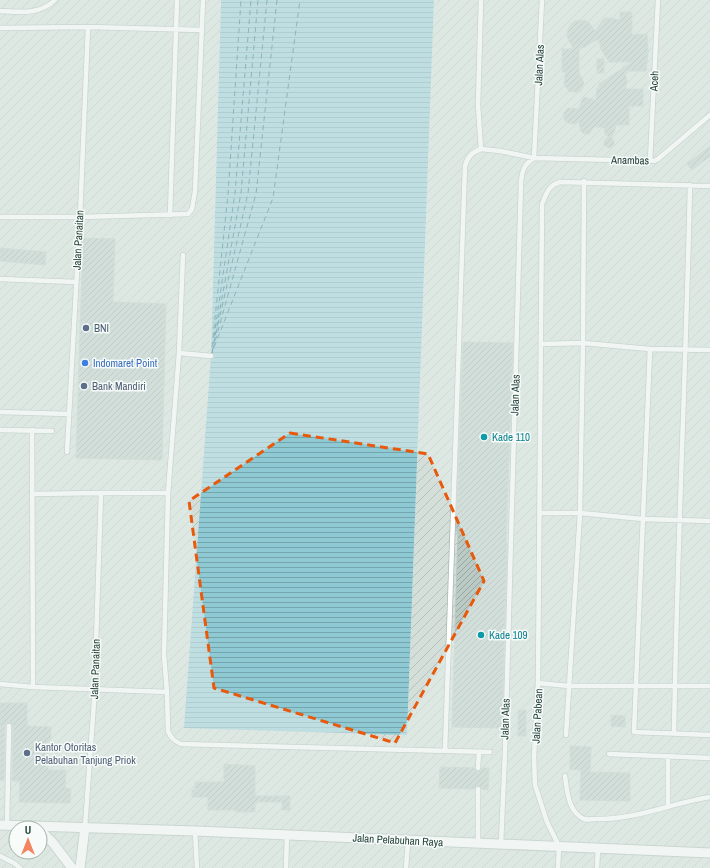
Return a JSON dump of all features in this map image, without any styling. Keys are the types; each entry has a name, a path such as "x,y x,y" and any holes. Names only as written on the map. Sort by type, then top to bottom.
{"street":[{"name":"Jalan Pelabuhan Raya","path":"48,828 85,827 287,834 408,841 710,853"},
{"path":"80,868 85,827"},
{"path":"48,838 72,868"}],"lane":[{"path":"0,11 35,12 50,5 55,0"},
{"path":"170,215 177,0"},
{"path":"0,217 80,217 188,214 192,209 194,202 203,0"},
{"path":"445,751 465,166 466,160 471,154 481,149 478,105 481,0"},
{"name":"Jalan Alas","path":"500,844 505,744 521,182 522,172 526,162 534,158 542,0"},
{"name":"Aceh","path":"650,161 658,0"},
{"path":"0,28 88,27 202,30"},
{"name":"Jalan Panaitan","path":"67,452 80,217 88,27"},
{"name":"Anambas","path":"481,149 500,150 534,158 650,161 658,159 710,115"},
{"path":"538,683 542,204 547,191 552,185 560,182 710,186"},
{"path":"566,735 580,514 584,182"},
{"path":"674,733 678,520 686,349 690,185"},
{"path":"183,255 179,353 168,493 164,655 168,731 170,736 181,744 490,752"},
{"path":"0,279 76,282"},
{"path":"541,344 583,343 650,349 710,350"},
{"path":"650,349 634,732 710,735"},
{"path":"179,353 211,356"},
{"path":"0,412 69,414"},
{"path":"0,430 32,430 52,432"},
{"path":"32,430 33,687"},
{"name":"Jalan Panaitan","path":"85,827 94,689 101,493"},
{"path":"32,494 168,493"},
{"path":"540,514 580,514 643,519 710,521"},
{"name":"Jalan Pabean","path":"558,868 559,846 547,822 535,785 534,757 538,683 569,686 710,686"},
{"path":"0,684 33,687 167,692"},
{"path":"4,825 9,726"},
{"path":"478,768 479,752"},
{"path":"609,754 710,758"},
{"path":"668,757 668,806"},
{"path":"565,776 568,800 574,810 584,819 607,819 632,816 710,797"},
{"path":"478,789 478,843"},
{"path":"195,831 197,868"},
{"path":"286,868 287,834"},
{"path":"406,868 408,841"},
{"path":"597,868 598,848"},
{"path":"0,856 14,863 20,868"}],"highlighted area":[{"path":"290,433 428,454 484,581 395,743 214,688 189,501"}],"shaded area":[{"path":"0,0 221,0 211,356 407,735 434,0 710,0 710,868 0,868"}],"water":[{"path":"221,0 434,0 407,735 184,728 211,356"}],"building":[{"path":"620,12 632,12 632,35 647,34 648,52 646,71 625,71 627,82 625,89 643,89 643,106 629,106 629,125 616,125 614,133 611,137 614,141 614,145 609,148 604,145 604,141 608,137 605,133 604,127 594,127 589,134 584,134 581,131 579,122 572,124 566,122 563,116 568,108 579,109 584,97 596,100 597,88 599,88 599,84 632,62 609,62 601,49 599,40 596,40 585,47 579,48 579,73 584,83 580,92 570,92 564,83 566,72 562,72 562,49 574,49 568,39 567,34 571,24 575,21 586,21 595,31 606,18 620,20"},
{"path":"597,59 604,59 604,73 597,73"},
{"path":"710,146 710,156 692,170 687,164"},
{"path":"83,238 115,239 113,302 166,304 162,460 76,458"},
{"path":"0,248 46,252 45,265 0,261"},
{"path":"463,342 513,343 506,544 502,728 452,727 458,531 456,531"},
{"path":"0,703 27,703 27,726 51,727 51,740 48,740 48,770 66,770 65,788 71,789 70,803 19,802 20,781 12,781 13,726 9,722 5,726 4,781 0,780"},
{"path":"518,710 526,710 526,736 518,736"},
{"path":"611,715 625,716 625,727 611,726"},
{"path":"570,746 591,747 590,772 630,773 630,801 580,800 581,770 570,769"},
{"path":"224,764 255,766 255,796 281,796 281,802 255,802 255,812 208,810 208,797 192,797 192,790 195,790 195,782 224,782"},
{"path":"440,767 474,768 478,772 482,768 489,768 488,790 482,789 478,785 474,789 439,788"},
{"path":"282,796 290,796 290,810 282,810"}],"ferry route":[{"path":"212,347 228,194 241,0"},
{"path":"214,337 235,193 251,0"},
{"path":"212,353 241,193 258,0"},
{"path":"214,342 248,193 267,0"},
{"path":"213,349 256,194 277,0"},
{"path":"211,355 273,198 300,0"}],"place":[{"name":"BNI","path":"86,328"},
{"name":"Indomaret Point","path":"85,363"},
{"name":"Bank Mandiri","path":"84,386"},
{"name":"Kade 110","path":"484,437"},
{"name":"Kade 109","path":"481,635"},
{"name":"Kantor Otoritas Pelabuhan Tanjung Priok","path":"27,753"}]}
